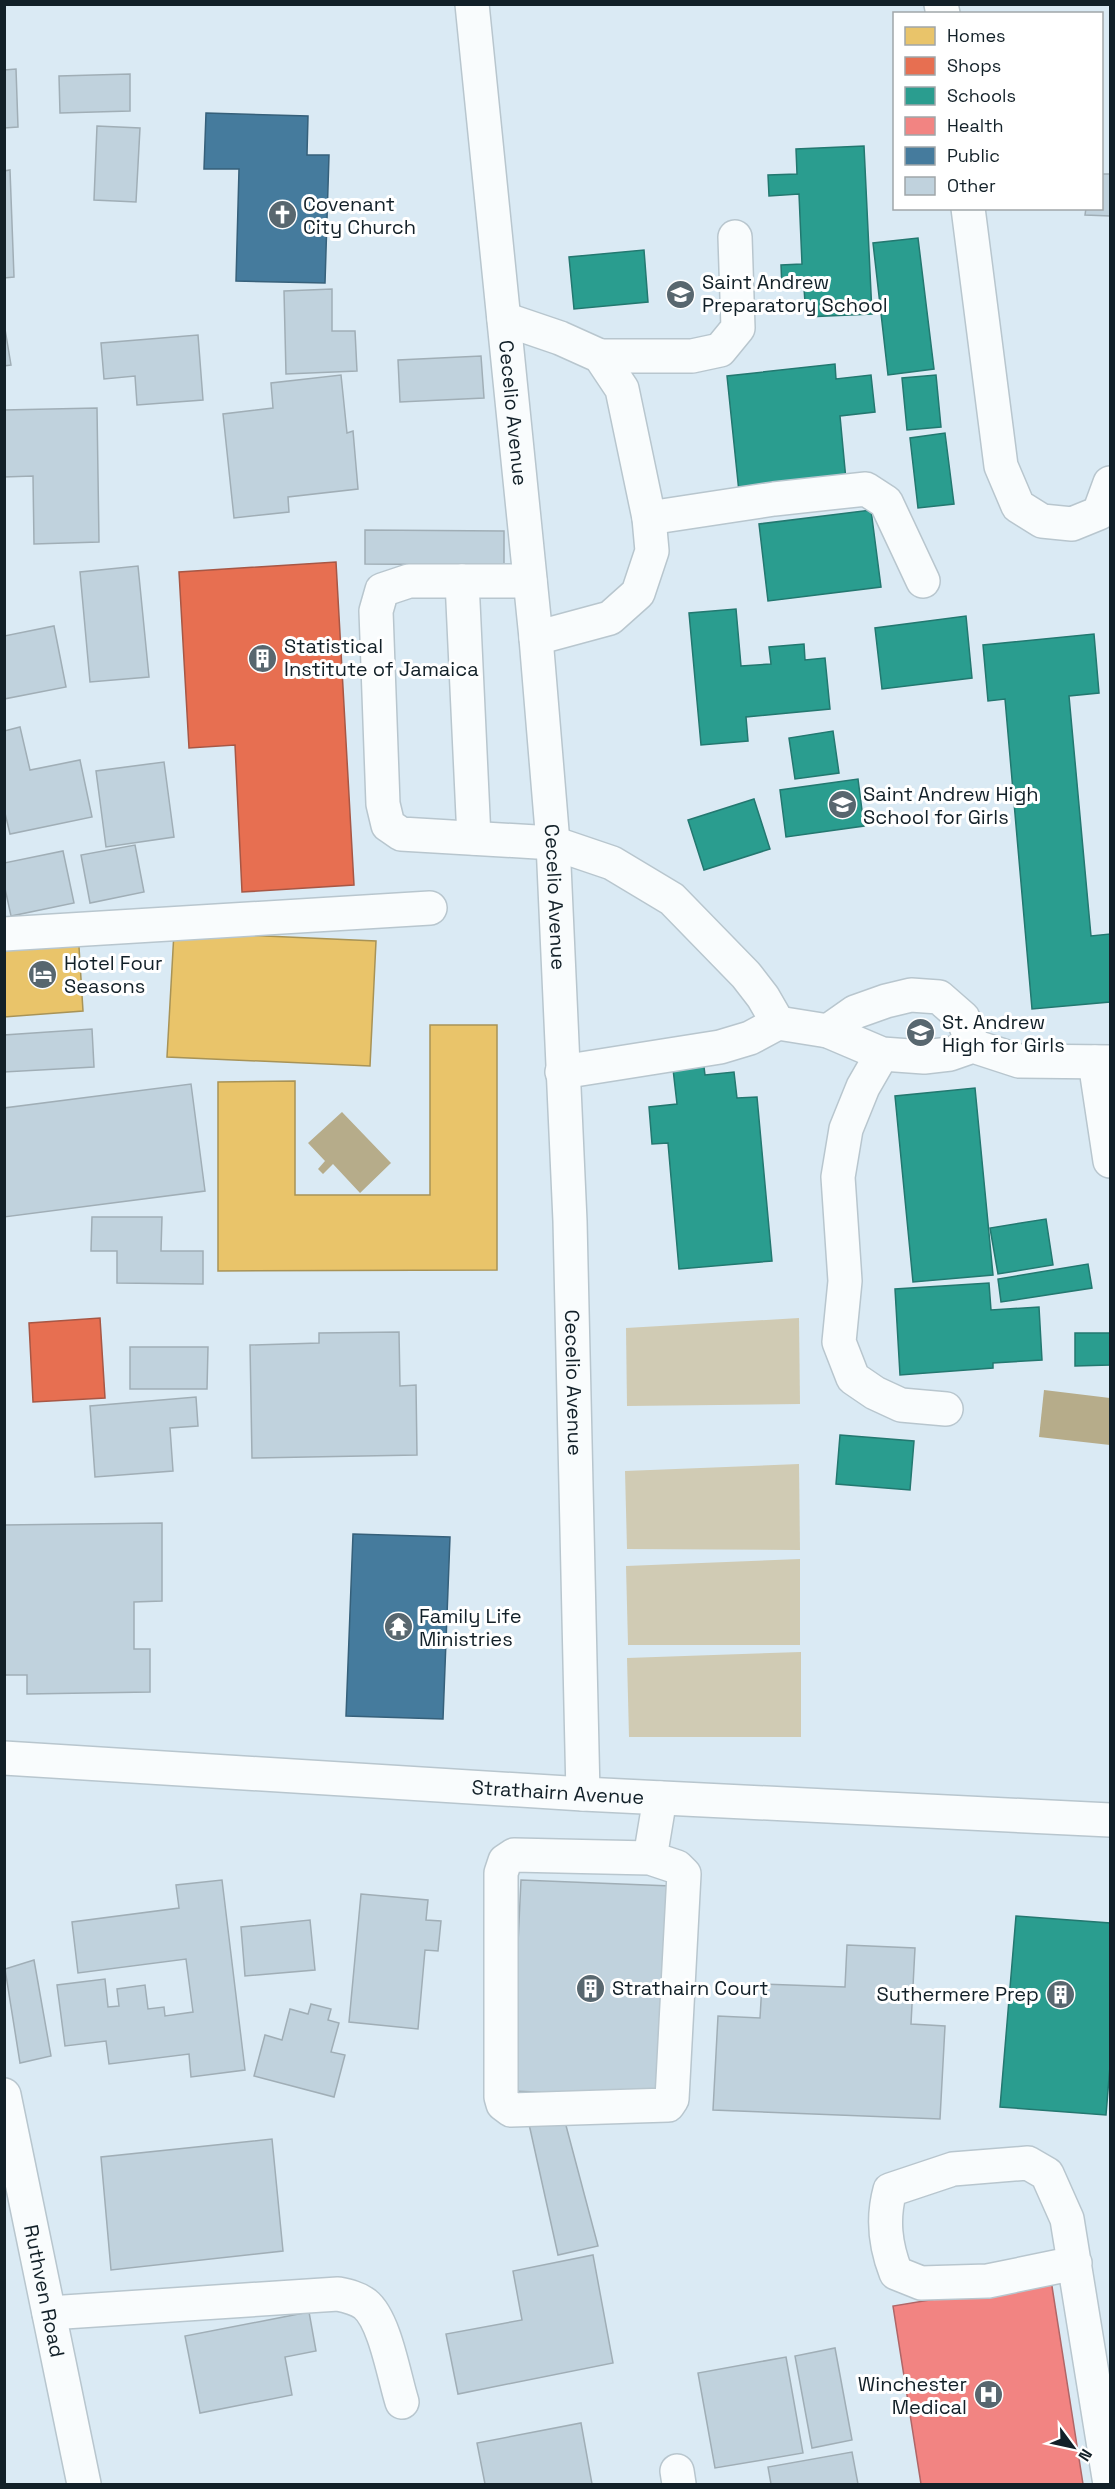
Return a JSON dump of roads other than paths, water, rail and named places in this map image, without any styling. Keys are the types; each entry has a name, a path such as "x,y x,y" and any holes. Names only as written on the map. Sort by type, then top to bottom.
{"street":[{"name":"Cecelio Avenue","path":"472,4 536,638 553,843 570,1221 583,1794"},
{"path":"968,210 1002,466 1018,506 1042,521 1072,524 1099,513 1110,483"},
{"path":"504,319 560,338 600,357 692,356 720,350 738,328 735,237"},
{"path":"536,638 610,618 638,592 652,551 649,518 622,389 600,357"},
{"path":"649,518 774,498 866,489 886,502 923,581"},
{"path":"530,581 409,581 382,590 376,611 383,804 388,825 401,834 553,843 612,863 672,899 746,975 763,997 777,1023"},
{"path":"462,581 474,838"},
{"path":"4,934 430,908"},
{"path":"828,1031 855,1012 886,1000 911,995 939,997 963,1018 973,1046"},
{"path":"562,1072 720,1047 750,1038 777,1023 828,1031 882,1054 924,1057 950,1054 973,1046 1019,1061 1103,1062 1110,1161"},
{"path":"882,1054 863,1087 846,1129 838,1177 845,1281 839,1342 853,1378 875,1393 901,1405 945,1409"},
{"name":"Strathairn Avenue","path":"4,1758 583,1794 1110,1820"},
{"path":"650,1858 660,1798"},
{"path":"514,1855 650,1858 677,1866 684,1874 672,2099 668,2105 511,2110 503,2104 501,2097 501,1873 505,1861 514,1855"},
{"name":"Ruthven Road","path":"4,2095 84,2484"},
{"path":"1075,2263 988,2281 921,2283 896,2273 886,2249 885,2208 890,2190 953,2169 1028,2163 1047,2174 1066,2219 1075,2263 1110,2484"},
{"path":"49,2313 338,2294 352,2296 367,2306 379,2323 402,2402"}],"place":[{"name":"Covenant City Church","path":"282,215"},
{"name":"Saint Andrew Preparatory School","path":"681,294"},
{"name":"Statistical Institute of Jamaica","path":"263,658"},
{"name":"Saint Andrew High School for Girls","path":"842,805"},
{"name":"Hotel Four Seasons","path":"43,974"},
{"name":"St. Andrew High for Girls","path":"921,1033"},
{"name":"Family Life Ministries","path":"398,1627"},
{"name":"Strathairn Court","path":"591,1988"},
{"name":"Suthermere Prep","path":"1060,1994"},
{"name":"Winchester Medical","path":"988,2395"}]}
